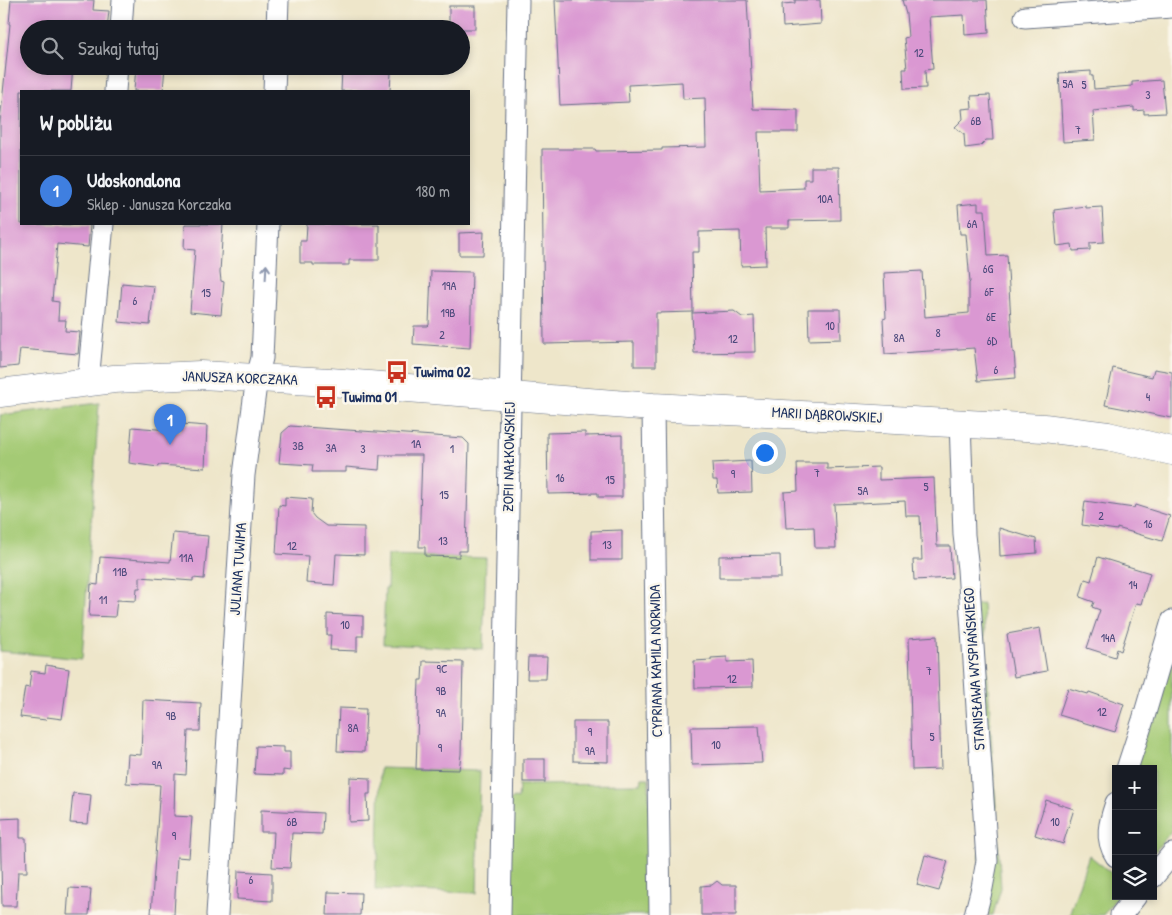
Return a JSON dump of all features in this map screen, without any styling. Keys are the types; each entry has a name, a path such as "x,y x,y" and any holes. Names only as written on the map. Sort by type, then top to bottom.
{"street":[{"path":"122,20 123,0"},
{"path":"277,20 278,0"},
{"name":"ZOFII NAŁKOWSKIEJ","path":"500,915 518,0"},
{"path":"1025,18 1172,7"},
{"path":"115,90 116,75"},
{"path":"274,90 275,75"},
{"path":"88,382 103,225"},
{"name":"JULIANA TUWIMA","path":"217,915 244,475 257,377 262,358 268,225"},
{"name":"JANUSZA KORCZAKA","path":"0,393 88,382 200,374 510,396"},
{"name":"MARII DĄBROWSKIEJ","path":"510,396 1044,428 1108,436 1172,451"},
{"name":"CYPRIANA KAMILA NORWIDA","path":"653,406 660,915"},
{"name":"STANISŁAWA WYSPIAŃSKIEGO","path":"960,422 964,535 969,577 986,861 975,915"},
{"path":"1128,765 1172,621"},
{"path":"1114,810 1108,835 1115,855"},
{"path":"1157,872 1172,854"},
{"path":"1120,915 1133,900"}],"green space":[{"path":"99,403 82,659 0,651 0,415"},
{"path":"388,555 486,558 483,649 383,644"},
{"path":"983,604 1001,888 993,915 981,915 975,605"},
{"path":"1172,646 1172,830 1157,849 1157,765 1136,765"},
{"path":"380,768 480,771 477,893 375,890 376,860 378,860"},
{"path":"642,778 649,778 651,915 508,915 510,801 514,798 518,799 519,785 641,784"},
{"path":"1089,855 1112,874 1112,900 1115,900 1103,915 1069,915"}],"building":[{"path":"11,0 94,0 93,10 109,11 108,20 20,20 20,75 72,75 71,90 20,90 20,225 90,225 88,247 57,244 52,301 59,302 58,320 66,320 65,331 80,332 78,354 20,349 18,366 0,368 0,123"},
{"path":"555,0 747,0 753,109 798,110 798,132 758,132 760,190 804,188 804,179 811,179 811,167 839,167 840,220 789,221 789,228 765,228 766,265 741,266 740,231 699,232 699,252 692,252 693,312 656,313 656,366 634,366 634,342 544,344 542,149 595,149 596,151 706,147 705,98 683,99 682,82 628,85 629,102 560,105"},
{"path":"795,0 820,0 821,24 783,27 782,4 795,3"},
{"path":"902,0 987,0 989,33 965,35 964,15 929,17 933,69 925,70 926,88 904,89 903,69 907,69 904,38 908,37 906,14"},
{"path":"449,6 475,6 475,29 470,29 470,20 449,20"},
{"path":"1091,71 1094,89 1132,86 1132,82 1162,80 1165,113 1144,114 1144,110 1134,111 1134,107 1093,111 1095,140 1063,142 1059,73"},
{"path":"135,75 164,75 163,90 134,90"},
{"path":"342,75 391,75 390,90 341,90"},
{"path":"990,95 993,140 986,140 980,146 965,148 964,134 955,127 963,119 962,109 972,108 971,96"},
{"path":"978,203 978,210 985,210 988,256 1007,255 1016,378 978,381 974,348 885,354 883,319 886,318 884,273 922,271 925,317 969,313 970,282 966,234 960,234 958,205"},
{"path":"1086,206 1086,208 1102,207 1104,242 1090,243 1090,250 1073,251 1072,244 1057,246 1054,210"},
{"path":"185,225 223,225 220,272 221,281 224,282 221,315 190,312 195,250 184,249"},
{"path":"307,225 379,225 379,260 349,260 349,265 300,263 300,241 306,241"},
{"path":"484,232 483,255 459,255 459,233"},
{"path":"431,271 472,272 470,348 413,344 414,326 429,325"},
{"path":"122,283 154,286 150,325 119,322"},
{"path":"808,309 840,309 841,339 809,340"},
{"path":"734,311 742,317 754,316 755,352 694,353 692,313"},
{"path":"1113,368 1152,377 1154,369 1172,372 1172,418 1105,405"},
{"path":"181,424 207,426 205,468 158,465 158,467 129,463 132,427 181,431"},
{"path":"290,426 463,438 469,444 466,551 459,551 459,557 425,556 425,547 419,547 422,455 380,455 379,470 346,467 346,472 312,472 313,465 279,463 282,433"},
{"path":"585,432 585,436 622,435 622,497 598,497 598,493 548,494 547,433"},
{"path":"751,461 752,492 718,493 717,480 713,480 712,463"},
{"path":"797,463 827,463 827,469 879,467 879,480 934,478 937,546 950,546 952,578 914,580 913,560 922,560 920,516 906,516 905,501 834,504 836,548 815,548 814,527 786,528 784,492 798,491"},
{"path":"285,497 312,499 311,513 326,526 364,527 364,555 336,554 334,585 306,583 308,556 276,554 279,505 285,506"},
{"path":"1085,501 1134,508 1135,505 1170,516 1162,541 1117,528 1117,530 1082,525"},
{"path":"999,528 1036,539 1037,553 1000,556"},
{"path":"622,530 622,560 591,560 591,531"},
{"path":"173,533 208,536 204,579 193,578 193,581 140,577 140,588 137,588 136,601 117,600 115,617 89,616 91,584 98,585 100,557 170,562"},
{"path":"780,555 781,578 719,578 719,556"},
{"path":"1098,557 1150,573 1141,604 1136,603 1121,651 1117,649 1115,657 1087,648 1100,610 1092,607 1094,602 1080,597 1085,579 1091,581"},
{"path":"327,614 363,616 363,636 357,636 357,651 330,650 331,635 327,635"},
{"path":"1040,628 1047,671 1014,677 1007,634"},
{"path":"937,636 941,769 912,770 909,638"},
{"path":"528,657 547,657 546,679 527,679"},
{"path":"727,657 727,662 752,661 753,687 695,688 694,661"},
{"path":"423,661 463,662 459,770 416,769 419,680 422,680"},
{"path":"46,665 69,669 62,719 47,717 46,720 20,717 25,687 29,688 31,671 45,673"},
{"path":"1068,688 1088,694 1089,692 1124,704 1115,732 1059,715"},
{"path":"143,700 201,703 200,731 188,731 186,775 175,774 174,816 192,817 189,858 177,857 174,915 151,914 160,785 126,783 128,754 141,755"},
{"path":"339,708 366,709 364,752 337,751"},
{"path":"573,722 608,722 608,762 573,761"},
{"path":"759,726 762,763 692,765 691,727"},
{"path":"256,746 284,747 284,752 290,752 290,771 283,770 283,775 254,774"},
{"path":"523,759 545,759 545,782 523,782"},
{"path":"350,777 370,778 370,794 367,794 368,821 349,822"},
{"path":"73,793 91,795 88,824 70,823"},
{"path":"1046,800 1074,809 1063,844 1035,835"},
{"path":"261,810 323,813 322,834 292,833 290,868 272,867 274,832 261,832"},
{"path":"20,818 20,838 26,838 27,872 18,872 16,906 2,906 0,819"},
{"path":"925,855 948,861 939,891 917,885"},
{"path":"238,871 272,873 272,901 237,899"},
{"path":"717,881 722,885 736,885 736,915 701,915 701,886 712,885"},
{"path":"69,888 91,889 89,915 67,915"},
{"path":"328,892 361,893 360,915 327,915"}],"place":[{"name":"Tuwima 02","path":"397,372"},
{"name":"Tuwima 01","path":"326,397"},
{"name":"Udoskonalona","path":"170,445"}]}
